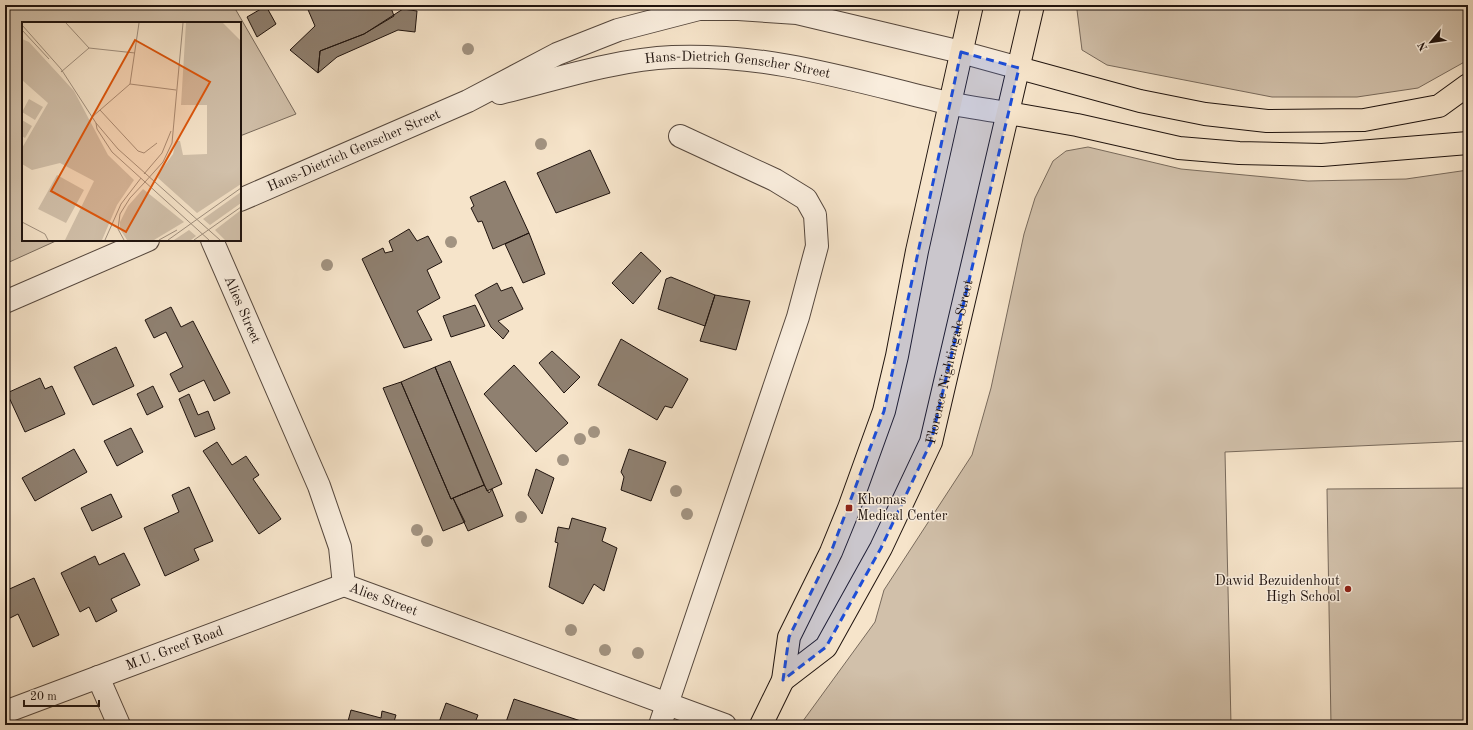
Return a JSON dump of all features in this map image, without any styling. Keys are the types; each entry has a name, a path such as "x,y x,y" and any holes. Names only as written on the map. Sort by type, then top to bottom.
{"main road":[{"name":"Florence Nightingale Street","path":"761,725 783,680 789,637 831,552 849,508 884,411 972,5"},
{"name":"Florence Nightingale Street","path":"783,680 826,647 881,548 931,442 1033,5"},
{"path":"1019,68 1140,101 1205,114 1267,121 1364,120 1439,106 1468,85"},
{"path":"1008,114 1077,126 1179,148 1239,153 1322,155 1468,143"}],"street":[{"name":"Hans-Dietrich Genscher Street","path":"241,200 468,101 557,54 618,30 699,9 797,12 961,52 1019,68"},
{"name":"Hans-Dietrich Genscher Street","path":"468,101 599,69 671,57 729,58 785,64 950,103 1008,114"},
{"path":"660,725 669,703 798,317 817,246 815,215 806,199 775,180 680,136"},
{"path":"5,302 146,241"},
{"name":"Alies Street","path":"212,241 319,486 340,547 344,585 669,703 725,725"},
{"name":"M.U. Greef Road","path":"5,712 344,585"},
{"path":"98,676 119,725"}],"highlighted area":[{"path":"961,52 1019,68 931,442 881,548 826,647 783,680 789,637 831,552 884,411"}],"shaded area":[{"path":"5,5 233,5 296,114 241,136 241,22 22,22 22,241 56,241 5,264"},
{"path":"1078,5 1468,5 1468,60 1418,88 1357,97 1272,97 1107,65 1082,50 1077,10"},
{"path":"1088,147 1181,169 1308,181 1406,179 1468,170 1468,441 1225,452 1231,725 800,725 875,622 884,590 972,455 991,388 1024,234 1035,198 1053,161 1066,151"},
{"path":"1468,488 1468,725 1331,725 1327,489"}],"building":[{"path":"306,5 390,5 394,16 364,34 320,51 318,73 290,50 315,26"},
{"path":"266,6 276,24 257,37 247,17"},
{"path":"403,9 417,11 415,32 398,30 337,57 318,73 320,51 364,34"},
{"path":"590,150 610,193 556,213 537,173"},
{"path":"505,181 529,233 493,249 482,221 478,222 471,208 474,206 470,197"},
{"path":"409,229 417,241 428,236 442,262 427,270 440,298 417,311 432,340 404,348 362,259 383,248 385,253 393,251 389,241"},
{"path":"529,233 545,274 523,283 505,244"},
{"path":"641,252 661,271 633,304 612,283"},
{"path":"671,277 715,295 705,326 658,309 666,279"},
{"path":"497,283 501,291 512,287 523,309 498,321 509,331 503,339 491,327 475,295"},
{"path":"715,295 750,301 736,350 700,341"},
{"path":"475,305 485,326 451,337 443,316"},
{"path":"171,307 181,327 193,321 230,393 214,401 204,380 179,392 170,374 183,367 166,332 154,338 145,320"},
{"path":"621,339 688,379 672,408 665,406 657,420 598,385"},
{"path":"116,347 134,386 93,405 74,367"},
{"path":"552,351 580,377 564,393 539,363"},
{"path":"450,361 502,484 487,491 435,367"},
{"path":"514,365 568,423 536,452 484,394"},
{"path":"435,367 484,485 451,499 401,382"},
{"path":"40,378 45,389 52,386 65,414 25,432 7,393"},
{"path":"401,382 451,499 453,498 465,522 443,531 383,388"},
{"path":"153,386 163,407 147,415 137,394"},
{"path":"189,394 198,415 208,411 215,429 195,437 179,399"},
{"path":"131,428 143,452 117,466 104,441"},
{"path":"217,442 232,465 246,456 259,475 253,479 281,519 259,534 203,451"},
{"path":"74,449 87,472 35,501 22,478"},
{"path":"629,449 666,462 651,501 621,490 624,477 621,472"},
{"path":"536,469 554,478 542,514 528,495"},
{"path":"484,485 489,493 492,489 503,516 468,531 453,498"},
{"path":"189,487 213,541 194,549 199,560 165,576 144,528 179,512 172,495"},
{"path":"111,494 122,517 92,531 81,508"},
{"path":"572,518 606,528 602,541 617,548 604,591 594,584 583,604 549,587 558,543 555,542 558,527 569,529"},
{"path":"124,553 140,585 111,599 117,611 96,622 89,607 80,612 61,573 95,556 99,565"},
{"path":"34,578 59,635 33,647 18,614 8,619 5,611 5,591"},
{"path":"514,699 593,725 505,725"},
{"path":"446,703 478,715 474,725 438,725"},
{"path":"351,710 381,718 382,711 396,715 393,725 347,725"},
{"path":"427,721 438,725 426,725"}],"place":[{"name":"Khomas Medical Center","path":"849,508"},
{"name":"Dawid Bezuidenhout High School","path":"1348,589"}]}
